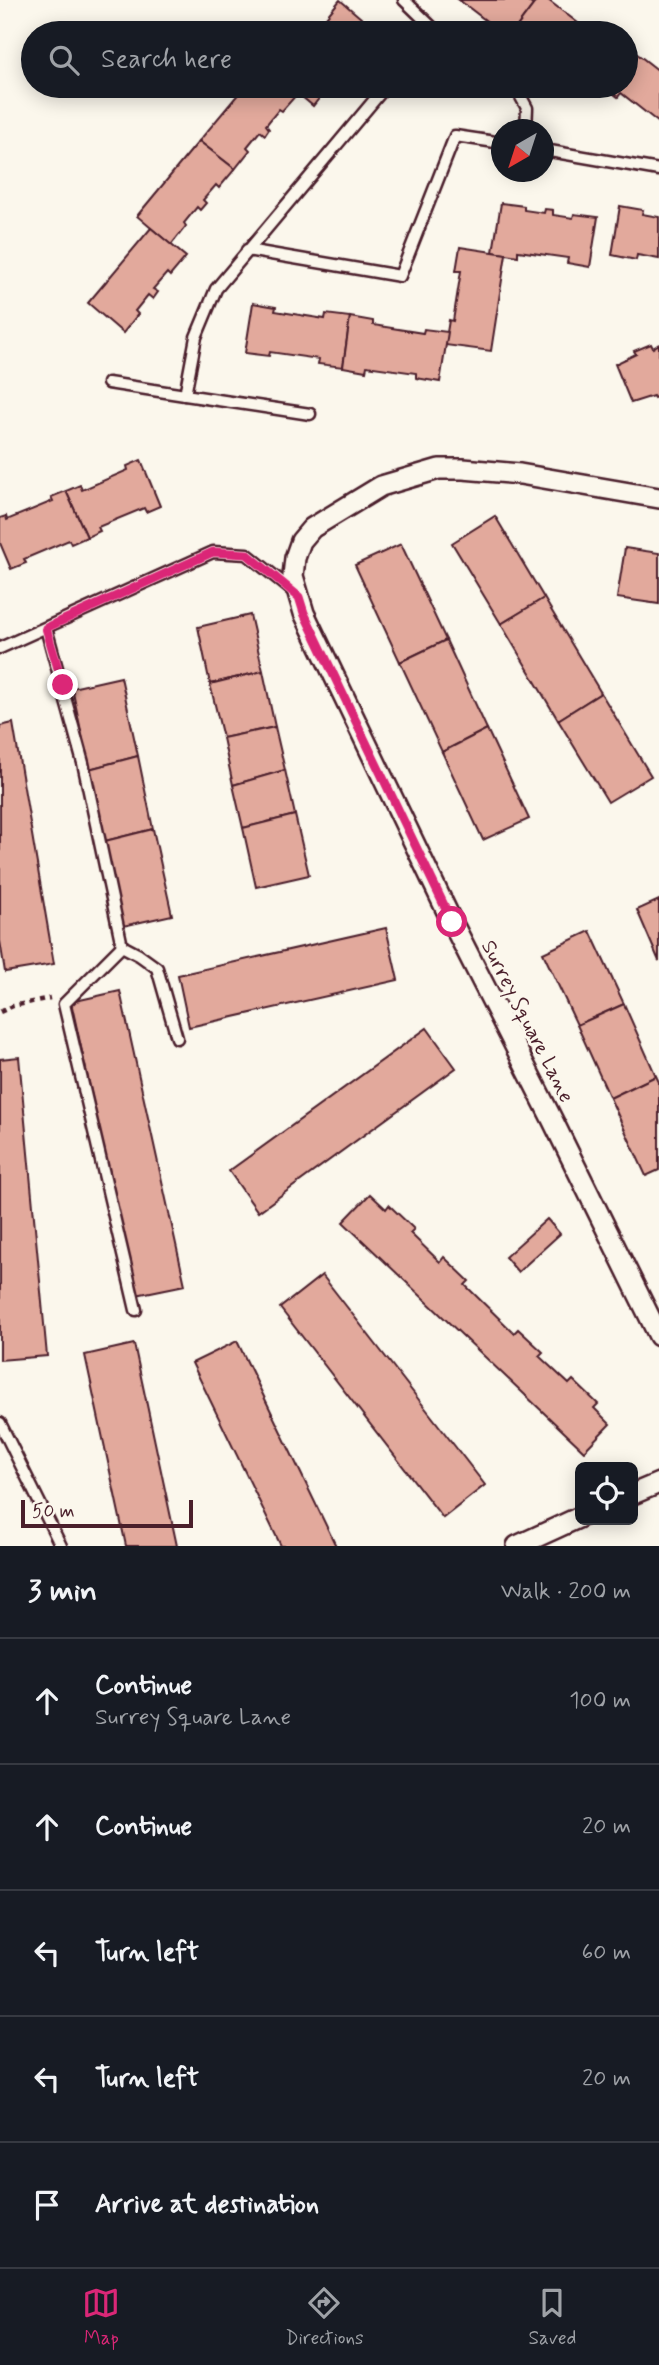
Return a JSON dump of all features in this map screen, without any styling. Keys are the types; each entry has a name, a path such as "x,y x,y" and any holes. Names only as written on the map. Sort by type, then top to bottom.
{"street":[{"name":"Surrey Square Lane","path":"659,498 520,474 439,469 382,486 312,528 301,541 293,576 302,605 456,929 659,1336"},
{"path":"638,1492 659,1483"},
{"path":"517,1546 575,1519"}],"lane":[{"path":"404,0 425,21"},
{"path":"185,395 196,337 216,289 376,98"},
{"path":"522,98 527,108 526,119"},
{"path":"247,250 400,276 455,136 491,141"},
{"path":"554,151 659,170"},
{"path":"108,383 310,414"},
{"path":"0,648 213,552 247,554 302,605"},
{"path":"46,628 83,763 122,946"},
{"path":"122,946 157,968 177,1038"},
{"path":"122,946 64,1004 136,1310"},
{"path":"0,1423 61,1546"}],"building":[{"path":"340,0 364,21 323,21"},
{"path":"459,0 526,0 533,5 521,21 486,21"},
{"path":"537,0 548,0 575,21 521,21"},
{"path":"638,55 659,71 659,123 627,98 638,98"},
{"path":"235,98 294,98 282,111 279,109 266,125 269,129 265,135 260,131 235,169 199,141"},
{"path":"303,98 319,98 313,106"},
{"path":"199,141 235,169 219,188 216,185 203,200 206,203 200,210 197,207 171,245 137,216"},
{"path":"501,203 524,206 524,210 544,213 545,209 553,210 553,215 573,218 574,214 598,217 590,267 567,263 568,258 518,251 518,256 493,252"},
{"path":"620,206 643,210 642,214 659,217 659,259 637,255 636,260 612,255"},
{"path":"151,228 186,257 170,276 167,273 153,289 158,292 153,299 148,295 123,333 88,303"},
{"path":"460,247 506,254 491,351 445,345 449,320 453,321 461,271 456,271"},
{"path":"253,303 276,307 275,311 325,319 326,314 350,317 343,367 318,364 319,359 270,352 269,356 245,353"},
{"path":"350,317 373,321 373,325 423,333 424,329 448,332 440,382 416,378 416,373 367,366 366,371 343,367"},
{"path":"651,344 653,348 659,344 659,396 631,403 615,364 636,354 634,351"},
{"path":"141,460 160,506 146,512 144,508 98,527 100,531 87,537 66,491 80,485 82,490 128,470 127,466"},
{"path":"66,491 87,537 71,544 69,540 24,559 26,563 11,569 0,543 0,518 6,516 7,520 53,501 51,497"},
{"path":"495,516 544,598 501,624 452,543"},
{"path":"401,544 446,640 400,662 355,565"},
{"path":"625,548 659,553 659,604 617,598"},
{"path":"544,598 601,693 558,720 501,624"},
{"path":"250,615 263,671 210,684 198,627"},
{"path":"446,640 487,729 442,752 400,662"},
{"path":"263,671 275,727 223,738 210,684"},
{"path":"121,677 138,756 89,769 72,688"},
{"path":"601,693 651,776 608,802 558,720"},
{"path":"13,723 54,964 5,972 0,941 0,726"},
{"path":"275,727 285,770 233,785 223,738"},
{"path":"487,729 529,819 483,840 442,752"},
{"path":"138,756 153,829 105,841 89,769"},
{"path":"285,770 295,815 243,828 233,785"},
{"path":"295,815 309,875 256,887 243,828"},
{"path":"153,829 172,915 123,926 105,841"},
{"path":"659,900 659,961 637,910"},
{"path":"386,928 398,980 189,1027 178,975"},
{"path":"590,931 624,1004 577,1025 543,953"},
{"path":"120,991 185,1285 136,1295 71,1002"},
{"path":"624,1004 656,1076 610,1098 577,1025"},
{"path":"427,1028 456,1068 258,1212 229,1171"},
{"path":"19,1057 47,1356 0,1360 0,1059"},
{"path":"656,1076 659,1082 659,1170 646,1176 610,1098"},
{"path":"370,1194 386,1209 389,1205 414,1229 410,1233 440,1262 444,1257 469,1281 465,1285 514,1333 518,1329 543,1352 539,1356 569,1384 573,1380 598,1404 594,1408 610,1424 584,1451 343,1222"},
{"path":"547,1219 560,1234 518,1272 505,1257"},
{"path":"322,1275 485,1485 443,1518 280,1308"},
{"path":"237,1341 336,1546 281,1546 192,1363"},
{"path":"134,1344 177,1546 126,1546 85,1355"}],"route":[{"path":"63,685 46,628 213,552 247,554 299,597 304,613 452,922"}]}
